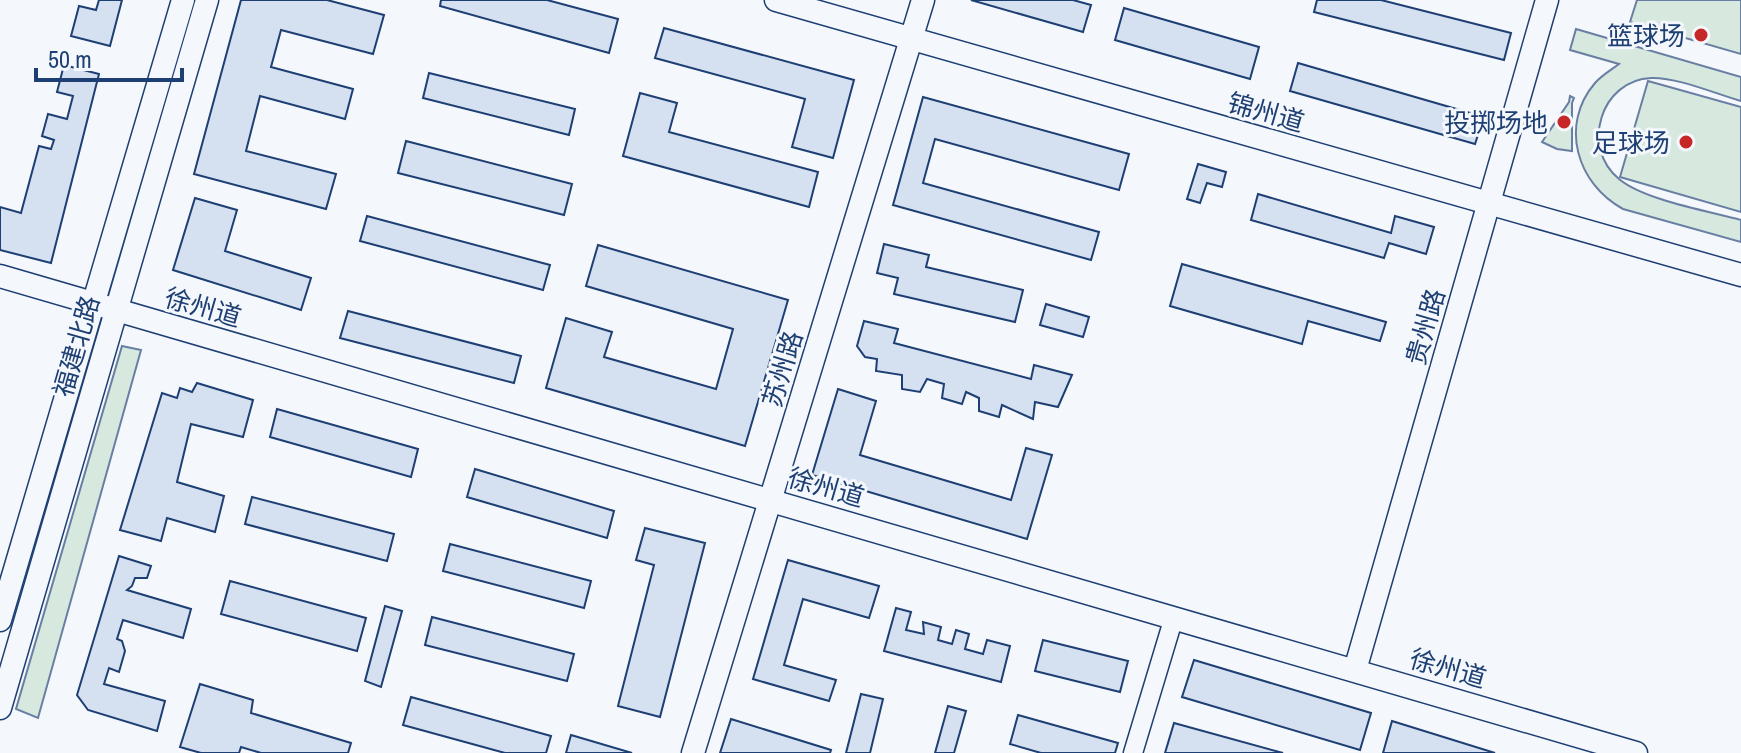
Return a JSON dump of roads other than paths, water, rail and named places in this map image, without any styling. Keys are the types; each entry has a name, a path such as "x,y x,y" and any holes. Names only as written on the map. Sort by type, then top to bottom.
{"street":[{"name":"福建北路","path":"0,708 183,0"},
{"name":"福建北路","path":"0,620 207,0"},
{"name":"锦州道","path":"776,0 1489,206 1741,275"},
{"name":"苏州路","path":"693,753 923,0"},
{"name":"贵州路","path":"1355,670 1547,0"},
{"name":"徐州道","path":"0,276 1636,753"},
{"path":"1133,753 1174,617"}],"place":[{"name":"篮球场","path":"1701,35"},
{"name":"投掷场地","path":"1564,122"},
{"name":"足球场","path":"1686,142"}]}
